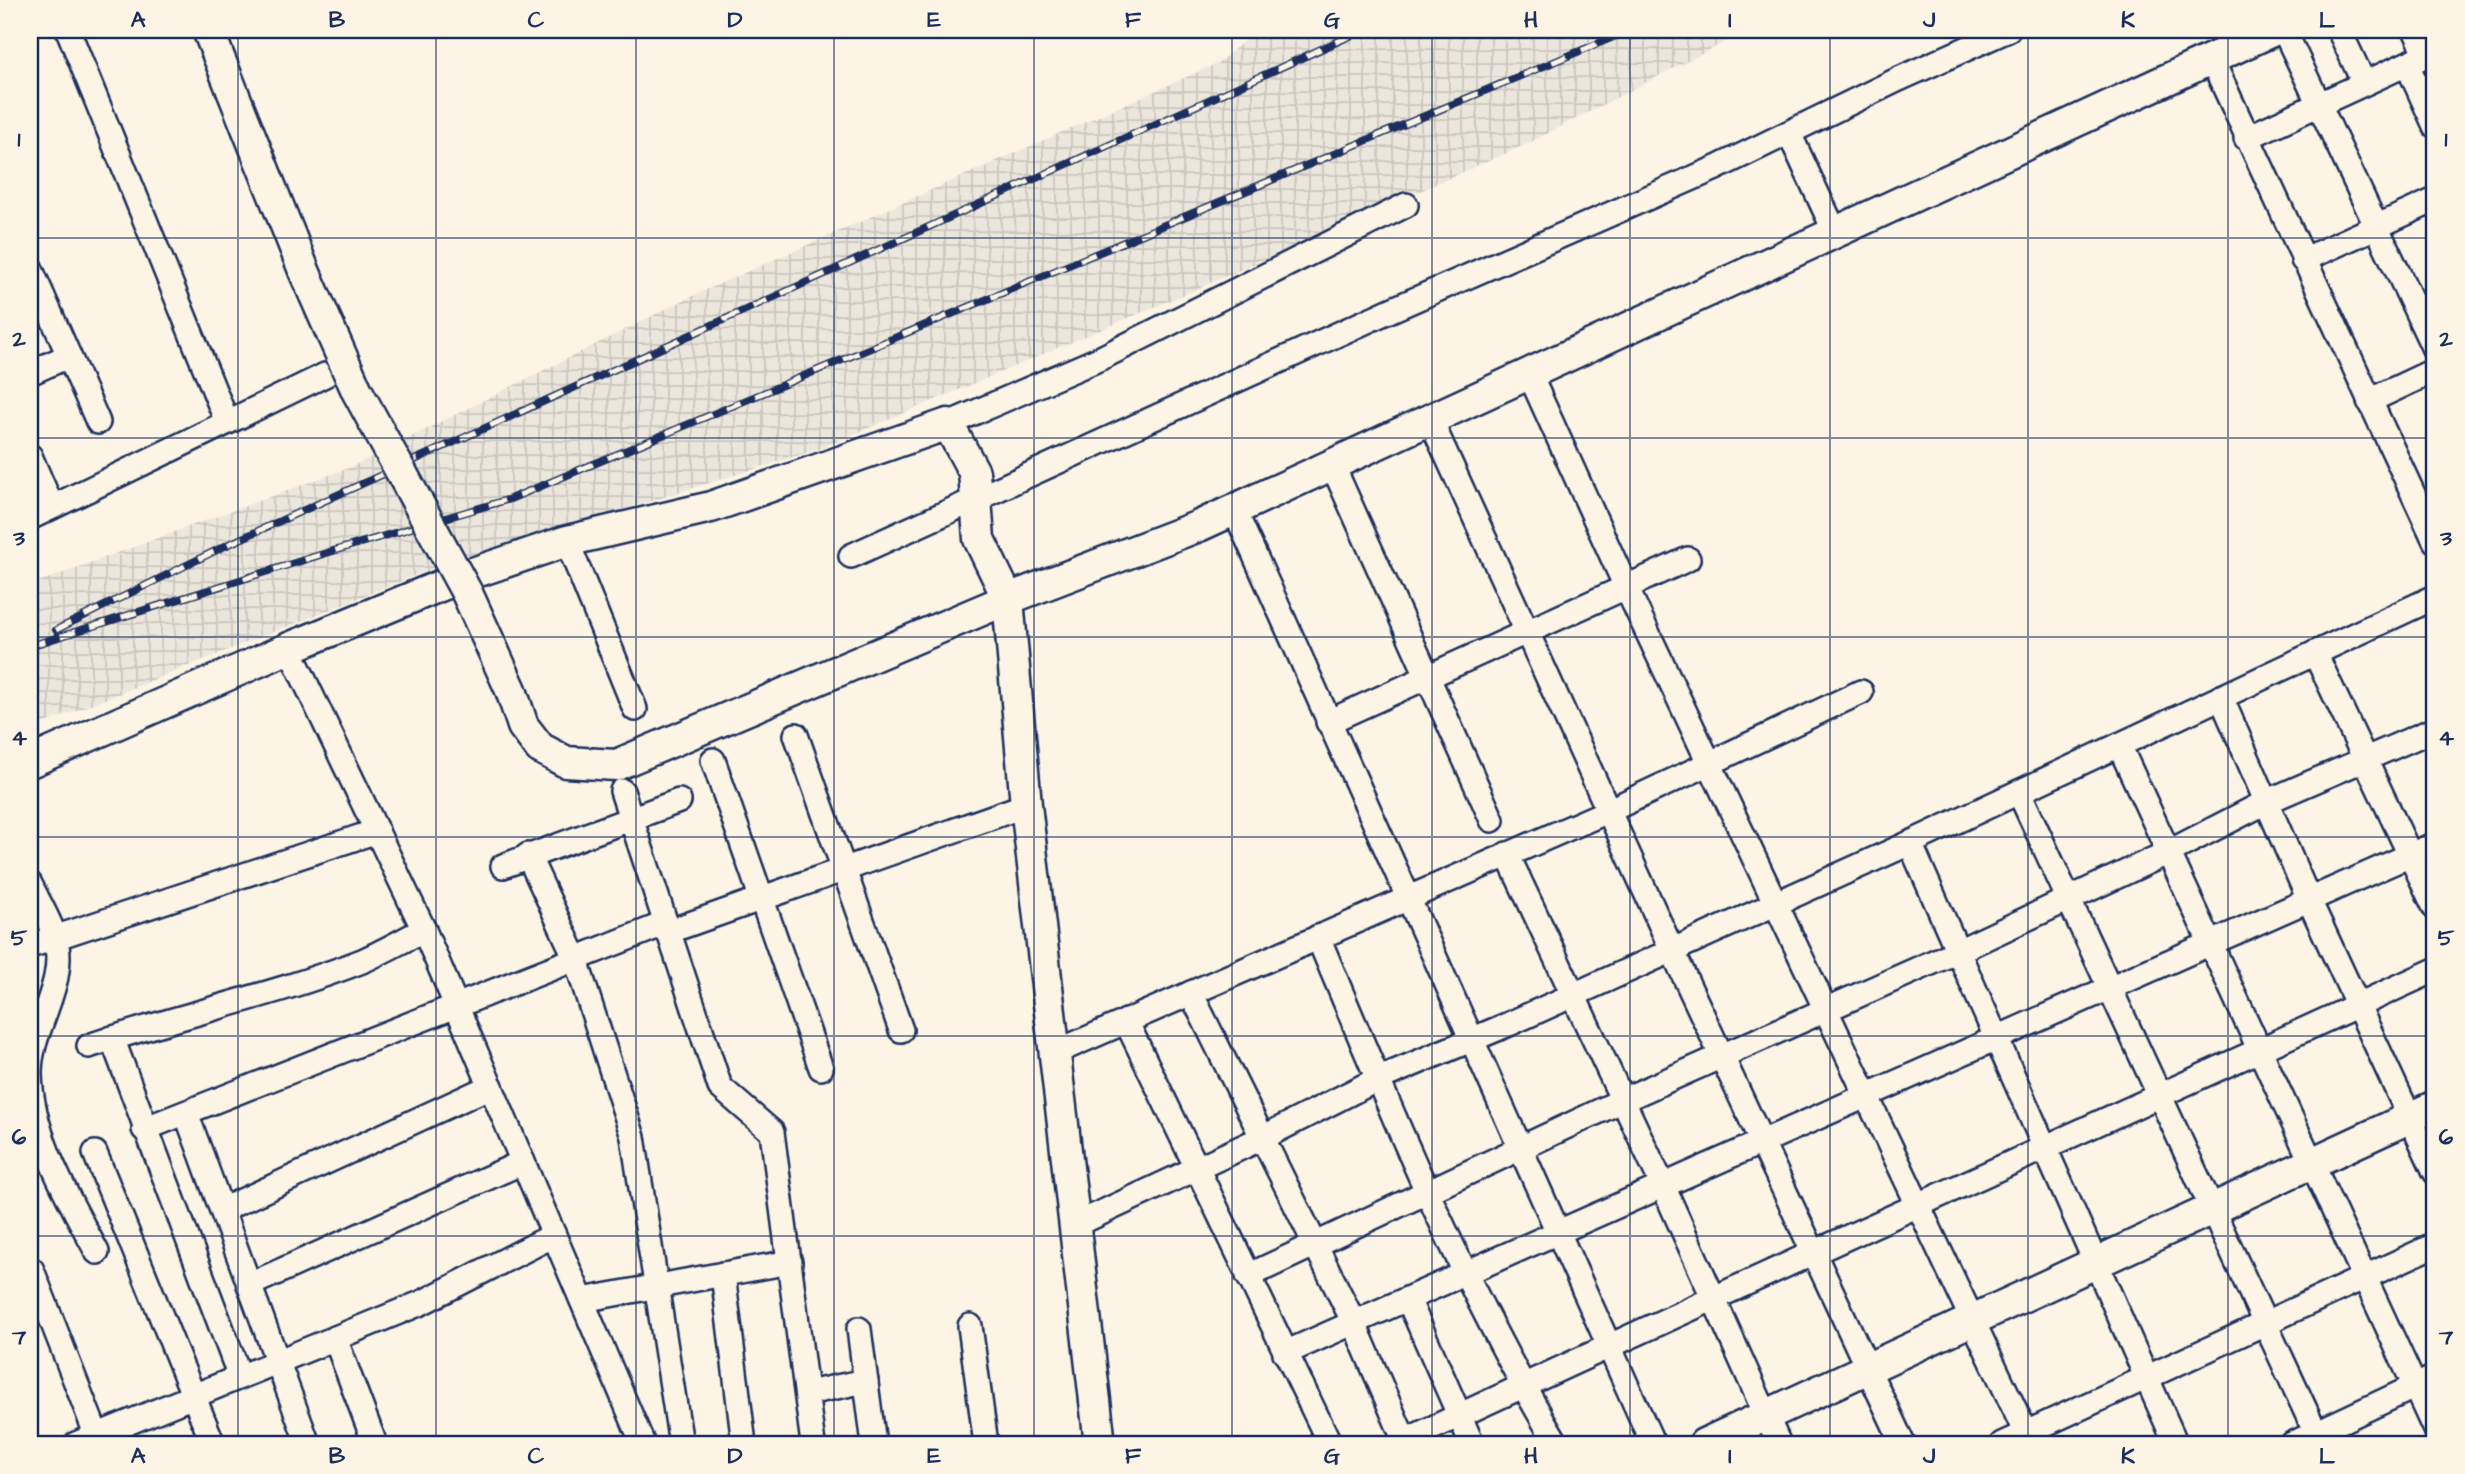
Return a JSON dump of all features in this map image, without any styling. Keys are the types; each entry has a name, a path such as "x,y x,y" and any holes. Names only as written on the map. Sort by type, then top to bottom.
{"street":[{"path":"68,30 227,422"},
{"path":"208,30 295,249 357,391 467,593 511,690 523,726 540,748 566,762 619,778 1008,598 1234,509 2274,30"},
{"path":"851,556 1391,310 1716,168 2008,30"},
{"path":"2284,30 2435,351"},
{"path":"2339,30 2364,83"},
{"path":"2415,30 2423,57 2435,126"},
{"path":"2246,138 2423,57"},
{"path":"2211,58 2435,541"},
{"path":"1789,132 1835,232"},
{"path":"2303,260 2435,200"},
{"path":"30,762 289,648 464,576 567,541 711,507 948,424 1101,358 1406,205"},
{"path":"30,267 98,422"},
{"path":"30,373 68,356"},
{"path":"2369,401 2435,370"},
{"path":"1529,373 1626,587 2028,1439"},
{"path":"30,517 325,375"},
{"path":"1430,419 1525,633 1903,1444"},
{"path":"948,424 974,472 979,539 1008,598 1026,805 1100,1444"},
{"path":"30,456 52,507"},
{"path":"1332,464 1492,820"},
{"path":"1234,509 1408,898 1468,1041 1653,1444"},
{"path":"567,541 635,709"},
{"path":"1328,722 1688,559"},
{"path":"1075,1225 1196,1166 1264,1137 1378,1079 1573,995 1910,843 2435,597"},
{"path":"289,648 424,930 643,1444"},
{"path":"2315,653 2435,908"},
{"path":"1055,1053 1608,811 1861,692"},
{"path":"2221,697 2357,1005 2423,1111 2435,1172"},
{"path":"1248,1276 1623,1100 2169,852 2266,802 2435,729"},
{"path":"796,734 901,1030"},
{"path":"2119,745 2364,1277 2425,1382 2435,1430"},
{"path":"713,760 821,1068"},
{"path":"619,778 630,819 720,1087 772,1132 813,1444"},
{"path":"2019,792 2158,1097 2319,1439"},
{"path":"503,866 679,801"},
{"path":"144,1129 575,957 760,899 1026,805"},
{"path":"30,946 377,831"},
{"path":"1910,843 2176,1444"},
{"path":"1285,1353 2435,844"},
{"path":"528,855 575,957 633,1137 681,1444"},
{"path":"1507,855 1663,1186 1779,1444"},
{"path":"30,884 55,938 55,981 34,1050 30,1069 31,1091 37,1122 97,1252"},
{"path":"89,1046 314,978 364,960 424,930"},
{"path":"1318,937 1465,1274 1523,1388 1557,1444"},
{"path":"1191,993 1354,1323 1403,1443 2044,1145 2158,1097 2435,970"},
{"path":"1126,1021 1330,1444"},
{"path":"112,1038 144,1129 240,1377"},
{"path":"224,1209 491,1086"},
{"path":"1704,1444 2423,1111"},
{"path":"186,1113 224,1209 308,1444"},
{"path":"95,1153 213,1444"},
{"path":"249,1285 523,1162"},
{"path":"32,1270 91,1442 194,1396 421,1303 554,1235"},
{"path":"2002,1444 2028,1439 2147,1377 2435,1245"},
{"path":"582,1300 790,1262"},
{"path":"723,1274 743,1436"},
{"path":"1408,1299 1472,1444"},
{"path":"970,1326 986,1444"},
{"path":"859,1329 874,1444"},
{"path":"335,1338 375,1444"},
{"path":"807,1392 866,1381"},
{"path":"2292,1444 2319,1439 2425,1382"}],"shaded area":[{"path":"1257,30 1748,30 1527,144 1197,289 819,449 429,570 30,729 30,585 351,467 690,297 1218,63"}],"railway":[{"path":"56,630 227,545 1363,30"},
{"path":"30,646 323,554 510,499 1630,30"}]}
